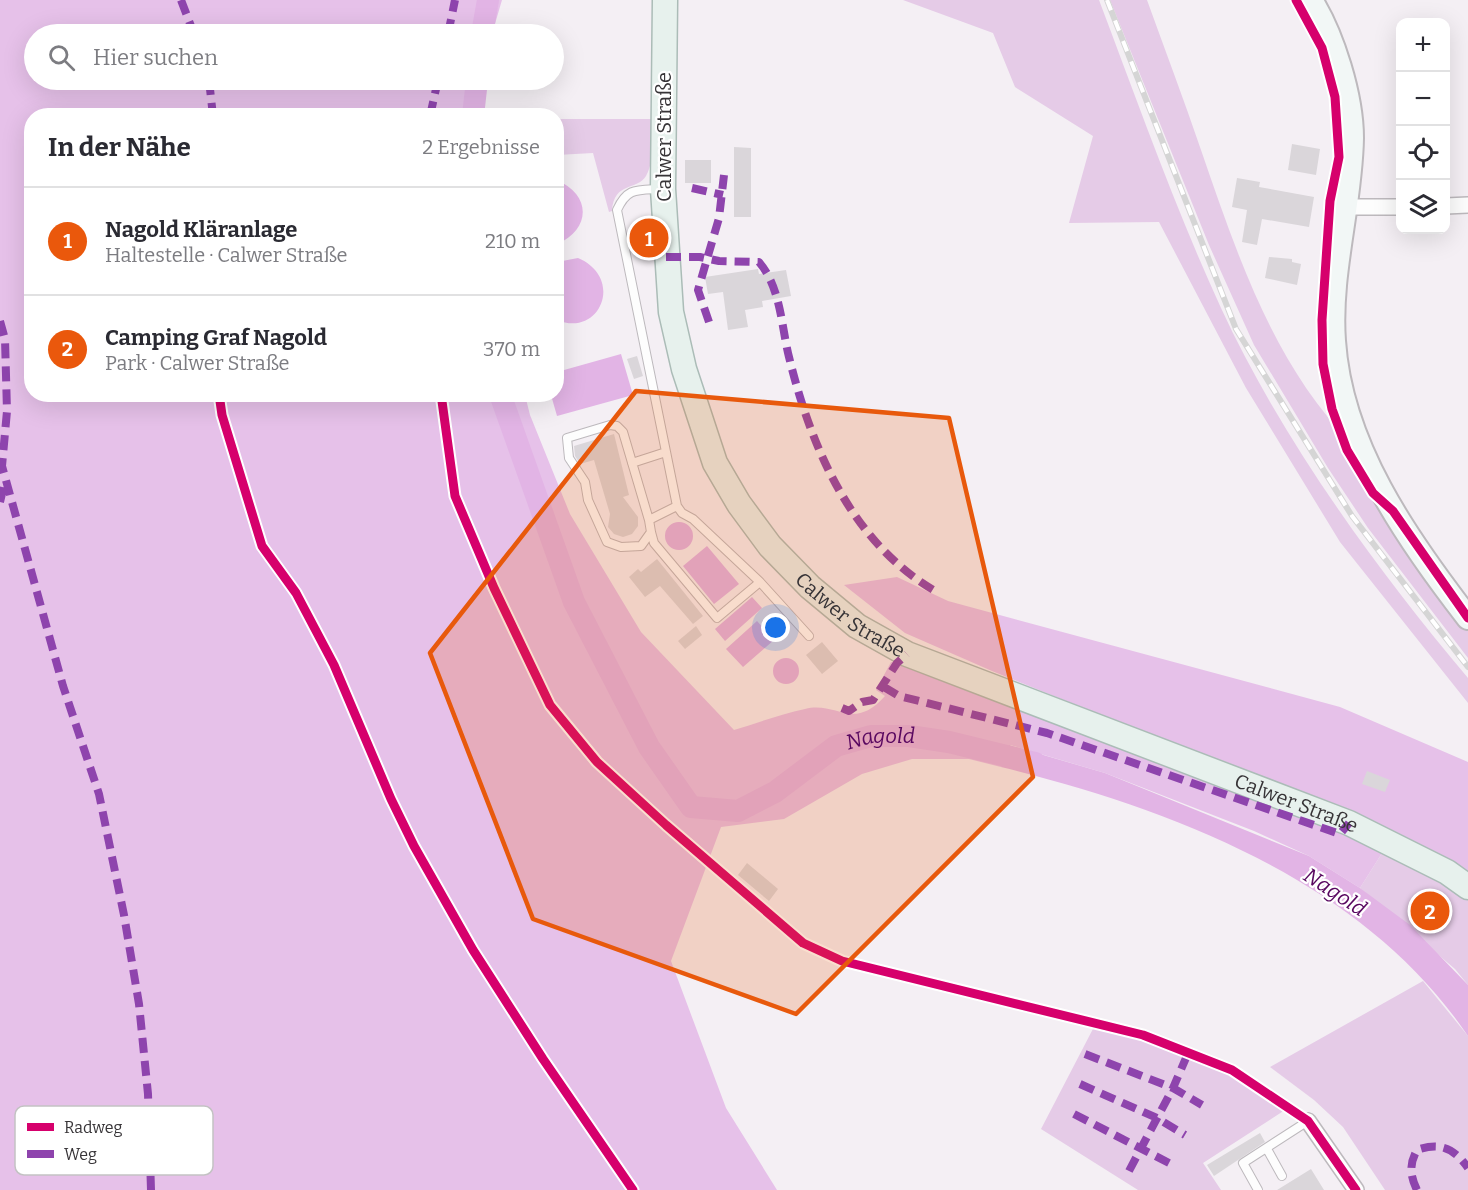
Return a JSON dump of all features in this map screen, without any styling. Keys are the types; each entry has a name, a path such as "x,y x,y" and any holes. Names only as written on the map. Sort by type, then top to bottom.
{"main road":[{"name":"Calwer Straße","path":"665,0 663,189 671,312 684,369 715,463 739,504 770,546 810,588 857,627 907,654 1349,823 1447,872 1468,886"}],"street":[{"path":"1311,0 1334,50 1345,90 1352,136 1334,301 1333,340 1339,382 1348,418 1393,511 1465,610"},
{"path":"1450,206 1468,205"},
{"path":"1346,207 1396,207"},
{"path":"1308,1121 1356,1190"}],"lane":[{"path":"663,189 634,190 623,197 616,210 677,506 760,582 809,636"},
{"path":"651,532 641,546 621,547 607,542 588,500 585,482 569,458 567,438 610,425 617,426 622,432 632,463 649,520 654,543 717,618 760,582"},
{"path":"632,463 666,452"},
{"path":"649,520 677,506"},
{"path":"1258,1190 1243,1163 1308,1121"},
{"path":"1267,1149 1282,1176"}],"highlighted area":[{"path":"636,391 949,418 1033,777 796,1014 533,919 430,653"}],"shaded area":[{"path":"0,0 502,0 495,24 24,24 24,90 480,90 481,108 24,108 24,402 527,402 570,514 641,632 734,730 805,709 826,709 854,714 864,712 874,707 885,696 876,690 891,662 897,663 1205,775 1384,850 1360,888 1309,856 1254,831 1105,773 1010,745 1001,767 969,759 912,759 862,774 784,819 721,827 671,961 726,1108 777,1190 0,1190"},
{"path":"903,0 1099,0 1188,232 1245,357 1332,501 1399,592 1468,678 1468,703 1340,542 1246,388 1159,222 1069,223 1093,136 1015,87 993,33"},
{"path":"1110,0 1147,0 1229,229 1260,306 1300,379 1324,413 1352,444 1468,628 1468,658 1368,528 1328,468 1254,345 1209,245"},
{"path":"564,119 654,119 653,148 649,170 642,181 617,195 612,211 609,212 593,153 564,155"},
{"path":"897,577 948,601 1340,707 1468,762 1468,879 1358,818 992,671 905,633 844,585"},
{"path":"1384,850 1468,897 1468,985 1455,969 1360,888"},
{"path":"1423,981 1468,1036 1468,1190 1385,1190 1343,1127 1314,1100 1270,1067"},
{"path":"1095,1025 1194,1058 1241,1081 1285,1110 1203,1163 1221,1190 1138,1190 1041,1129"}],"water":[{"path":"564,184 576,194 583,212 576,230 564,240"},
{"path":"578,258 592,267 601,279 603,291 601,303 595,314 585,321 564,321 564,261"},
{"path":"621,354 633,395 557,416 553,402 564,402 564,370"},
{"path":"679,522 689,526 693,536 689,546 679,550 669,546 665,536 669,526"},
{"path":"707,546 739,584 714,604 683,566"},
{"path":"752,597 762,608 725,641 715,629"},
{"path":"757,621 774,640 743,667 726,649"},
{"path":"786,658 795,662 799,671 795,680 786,684 777,680 773,671 777,662"},
{"path":"1009,745 1105,773 1309,856 1360,888 1410,925 1468,985 1468,1036 1425,982 1376,935 1320,895 1261,860 1198,830 1133,806 1001,767"}],"building":[{"path":"1292,144 1320,149 1316,175 1288,170"},
{"path":"734,147 751,148 751,217 734,217"},
{"path":"685,160 711,160 711,183 685,183"},
{"path":"1237,178 1260,182 1259,187 1314,197 1309,227 1262,219 1257,245 1242,242 1247,210 1232,207"},
{"path":"1269,257 1292,259 1292,262 1301,264 1297,285 1265,278"},
{"path":"758,269 759,274 786,270 791,296 762,301 763,307 745,310 748,327 728,330 723,292 708,294 705,277"},
{"path":"637,356 643,376 634,379 627,359"},
{"path":"614,434 629,495 623,497 638,517 638,526 632,534 623,537 614,534 608,527 610,514 594,460 580,464 575,456 574,446"},
{"path":"657,559 703,616 693,624 660,586 645,597 629,577 638,569 641,572"},
{"path":"696,626 702,635 685,649 678,641"},
{"path":"822,642 838,661 822,674 806,655"},
{"path":"1367,771 1390,780 1385,792 1362,784"},
{"path":"747,863 778,889 769,901 738,875"},
{"path":"1260,1133 1265,1142 1214,1176 1207,1165"},
{"path":"1311,1169 1324,1190 1277,1190"}],"waterway":[{"name":"Nagold","path":"484,24 488,0"},
{"name":"Nagold","path":"474,108 476,90"},
{"name":"Nagold","path":"503,402 574,602 649,747 691,807 738,811 775,792 836,746 871,736 909,736 949,742 1035,763"}],"railway":[{"path":"1107,0 1236,329 1352,516 1468,667"}],"marked path":[{"path":"181,0 190,24"},
{"path":"450,24 455,0"},
{"path":"210,90 212,108"},
{"path":"432,108 436,90"},
{"path":"709,322 698,290 719,218 724,175"},
{"path":"692,188 723,195"},
{"path":"666,257 700,257 719,261 759,262 772,283 776,295 789,357 809,425 839,489 858,519 880,546 906,571 935,591"},
{"path":"0,321 5,339 7,411 2,466 63,686 99,794 124,915 139,1004 148,1106"},
{"path":"0,502 5,481"},
{"path":"842,708 849,711 862,702 873,700 897,663 907,654"},
{"path":"884,687 899,696 1047,733 1340,834 1349,823"},
{"path":"1085,1054 1173,1088 1189,1051"},
{"path":"1080,1084 1157,1118 1185,1135"},
{"path":"1129,1171 1173,1088 1202,1105"},
{"path":"1074,1114 1169,1163"},
{"path":"1417,1190 1411,1170 1417,1150 1433,1147 1446,1148 1452,1151 1468,1168"},
{"path":"151,1175 151,1190"}],"cycle path":[{"path":"1296,0 1322,48 1335,97 1339,157 1330,201 1322,320 1323,364 1332,409 1347,450 1373,493 1393,511 1468,618"},
{"path":"220,402 222,415 262,546 296,593 334,665 391,799 414,846 473,950 543,1059 633,1190"},
{"path":"442,402 455,496 494,588 550,705 597,762 666,825 803,943 842,961 1143,1035 1232,1070 1308,1121 1356,1190"}],"place":[{"name":"Nagold Kläranlage","path":"649,238"},
{"name":"Camping Graf Nagold","path":"1430,911"}]}
